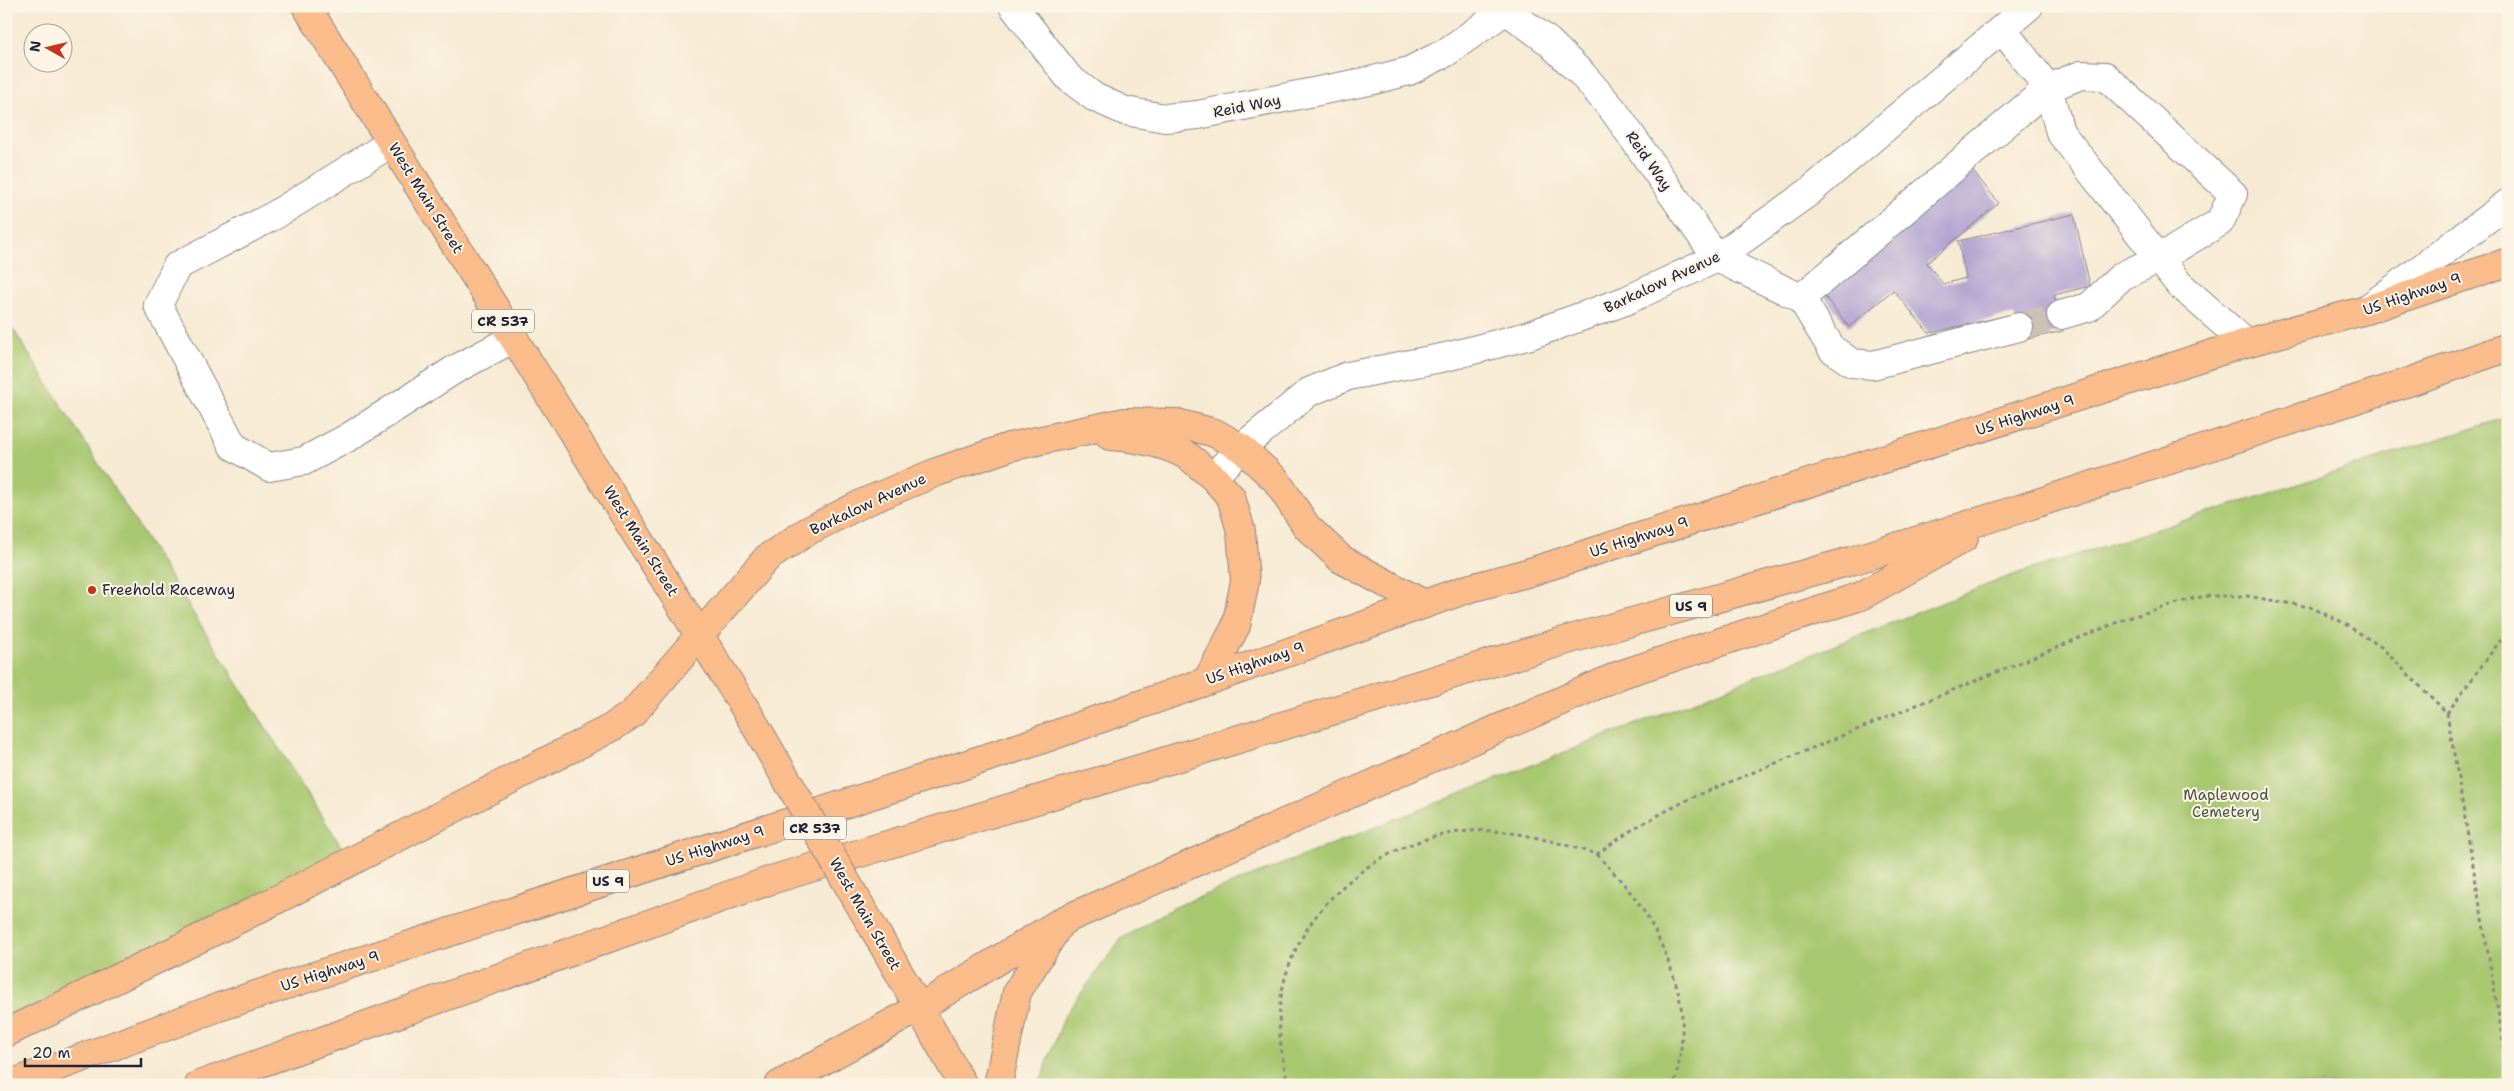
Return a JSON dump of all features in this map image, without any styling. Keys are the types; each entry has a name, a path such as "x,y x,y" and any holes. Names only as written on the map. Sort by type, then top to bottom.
{"main road":[{"name":"West Main Street","path":"306,6 748,713 963,1085"},
{"name":"US Highway 9","path":"8,1085 219,1007 1026,745 1467,588 1555,564 2246,343 2366,310 2508,262"},
{"name":"US 9","path":"199,1085 536,962 831,860 1574,638 1851,561 2013,511 2508,348"},
{"name":"Barkalow Avenue","path":"6,1033 231,923 611,728 632,714 767,558 808,531 865,502 937,472 1008,448 1125,422 1177,424 1215,433 1241,448"},
{"name":"Barkalow Avenue","path":"1071,434 1127,438 1162,446 1188,457 1213,477"},
{"path":"1241,448 1276,480 1307,527 1341,559 1424,604"},
{"path":"1208,679 1236,626 1245,581 1241,531 1230,497 1213,477"},
{"path":"779,1085 919,1008 1062,920 1622,674 1861,596 2013,511"},
{"path":"998,1085 1017,992 1062,920"}],"street":[{"name":"Reid Way","path":"1013,6 1069,78 1094,97 1125,111 1165,118 1198,115 1374,80 1409,71 1445,53 1506,8 1548,41 1602,96 1717,258"},
{"name":"Barkalow Avenue","path":"1213,477 1241,448 1309,392 1348,376 1446,357 1527,336 1616,304 1717,258 1809,192 2029,6"},
{"path":"2002,29 2048,88 2060,132 2179,284 2246,343"},
{"path":"1801,298 2048,88 2081,76 2105,76 2232,194 2220,222 2160,258 2122,276 2088,307 2061,315"},
{"path":"391,143 275,215 177,266 158,305 233,446 269,467 304,461 349,437 454,370 514,338"},
{"path":"2366,310 2508,203"},
{"path":"1717,258 1801,298 1832,349 1852,363 1873,366 2019,327"}],"path":[{"path":"1597,854 1636,827 1690,798 2128,618 2194,598 2248,596 2310,607 2340,621 2380,646 2447,713 2508,1070"},
{"path":"2447,713 2508,630"},
{"path":"1288,1085 1282,1058 1279,1026 1282,991 1293,956 1316,916 1340,888 1368,865 1411,844 1443,834 1472,830 1530,836 1597,854 1635,898 1657,936 1673,974 1682,1015 1679,1064 1674,1085"},
{"path":"2503,1085 2508,1082"}],"green space":[{"name":"Freehold Raceway","path":"6,318 351,862 6,1033"},
{"name":"Maplewood Cemetery","path":"2508,417 2508,1085 1039,1085 1065,1015 1121,939 1174,907 2007,577"}],"building":[{"path":"1971,169 1999,203 1927,263 1943,284 1966,278 1958,241 2074,214 2090,286 2054,295 2063,331 2020,341 2014,314 1929,333 1893,290 1849,327 1822,293"}],"tunnel":[{"path":"2019,327 2061,315"}],"place":[{"name":"Freehold Raceway","path":"92,590"}]}
